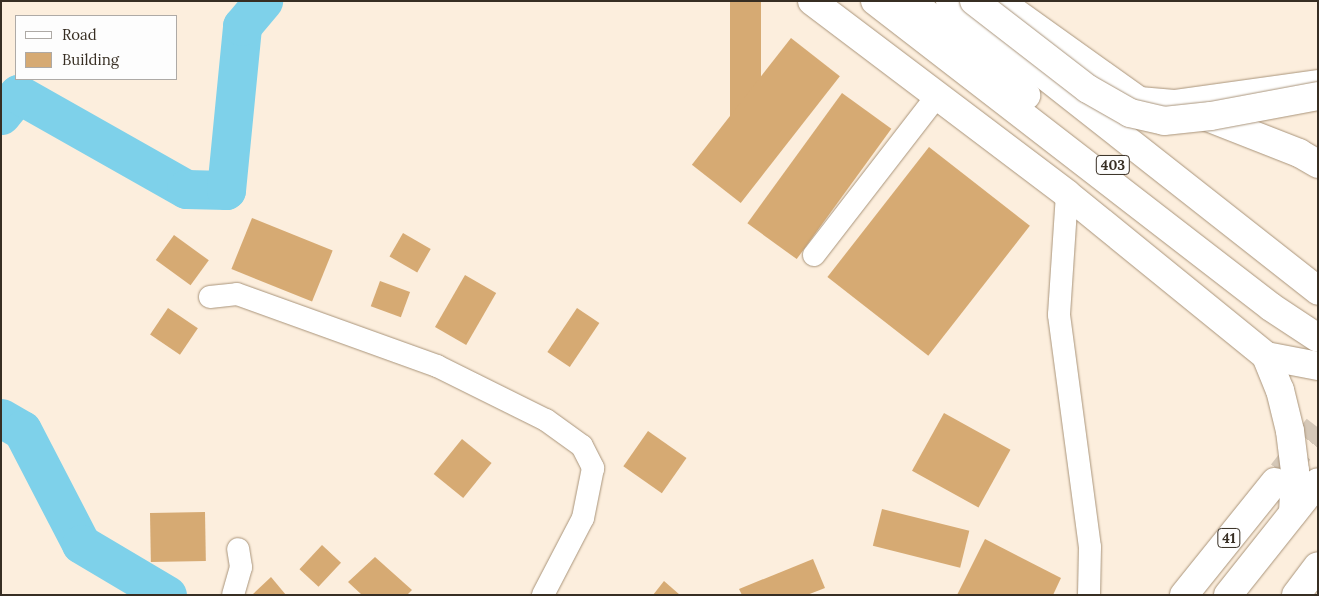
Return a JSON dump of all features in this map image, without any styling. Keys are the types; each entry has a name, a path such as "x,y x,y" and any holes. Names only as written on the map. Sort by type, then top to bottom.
{"highway":[{"path":"812,1 1067,194 1266,356 1318,366"},
{"path":"875,1 1271,307 1318,338"},
{"name":"403","path":"911,1 1087,144 1318,325"},
{"name":"403","path":"950,1 1318,291"},
{"path":"974,1 1088,89 1130,113 1164,121 1211,116 1318,96"},
{"path":"999,1 1139,101 1174,104 1318,84"},
{"path":"1174,104 1299,153 1318,164"},
{"path":"1266,356 1280,390 1290,431 1295,471 1293,513"},
{"name":"41","path":"1184,595 1274,482"},
{"path":"1228,595 1318,482"},
{"path":"1296,595 1318,566"}],"street":[{"path":"814,255 937,96"},
{"path":"1067,194 1059,315 1090,547 1089,595"},
{"path":"210,297 238,294 437,366 546,420 582,446 593,468 583,518 543,595"},
{"path":"233,595 242,566 238,548"}],"building":[{"path":"730,1 761,1 761,156 730,156"},
{"path":"791,38 840,76 741,203 692,165"},
{"path":"842,93 891,129 797,259 747,223"},
{"path":"929,147 1030,226 928,356 827,277"},
{"path":"252,218 333,251 312,302 231,269"},
{"path":"403,233 431,249 417,272 390,256"},
{"path":"174,235 209,260 191,285 156,260"},
{"path":"465,275 496,293 466,345 435,327"},
{"path":"380,281 410,292 401,317 371,306"},
{"path":"168,308 198,328 180,355 150,335"},
{"path":"577,308 599,323 570,367 547,352"},
{"path":"944,413 1010,450 978,508 912,471"},
{"path":"648,431 687,458 662,493 623,466"},
{"path":"462,439 492,463 463,498 434,474"},
{"path":"882,509 969,531 960,568 873,546"},
{"path":"205,512 206,561 151,562 150,513"},
{"path":"985,539 1061,578 1053,595 957,595"},
{"path":"322,545 341,563 319,587 299,569"},
{"path":"375,557 412,590 407,595 362,595 348,582"},
{"path":"813,559 825,588 807,595 742,595 739,589"},
{"path":"271,577 286,595 252,595"},
{"path":"664,581 680,595 653,595"}],"waterway":[{"path":"1,115 18,94 186,189 226,190 242,26 263,1"},
{"path":"1,418 22,430 81,544 167,595"}],"tunnel":[{"path":"1282,473 1318,427"}]}
